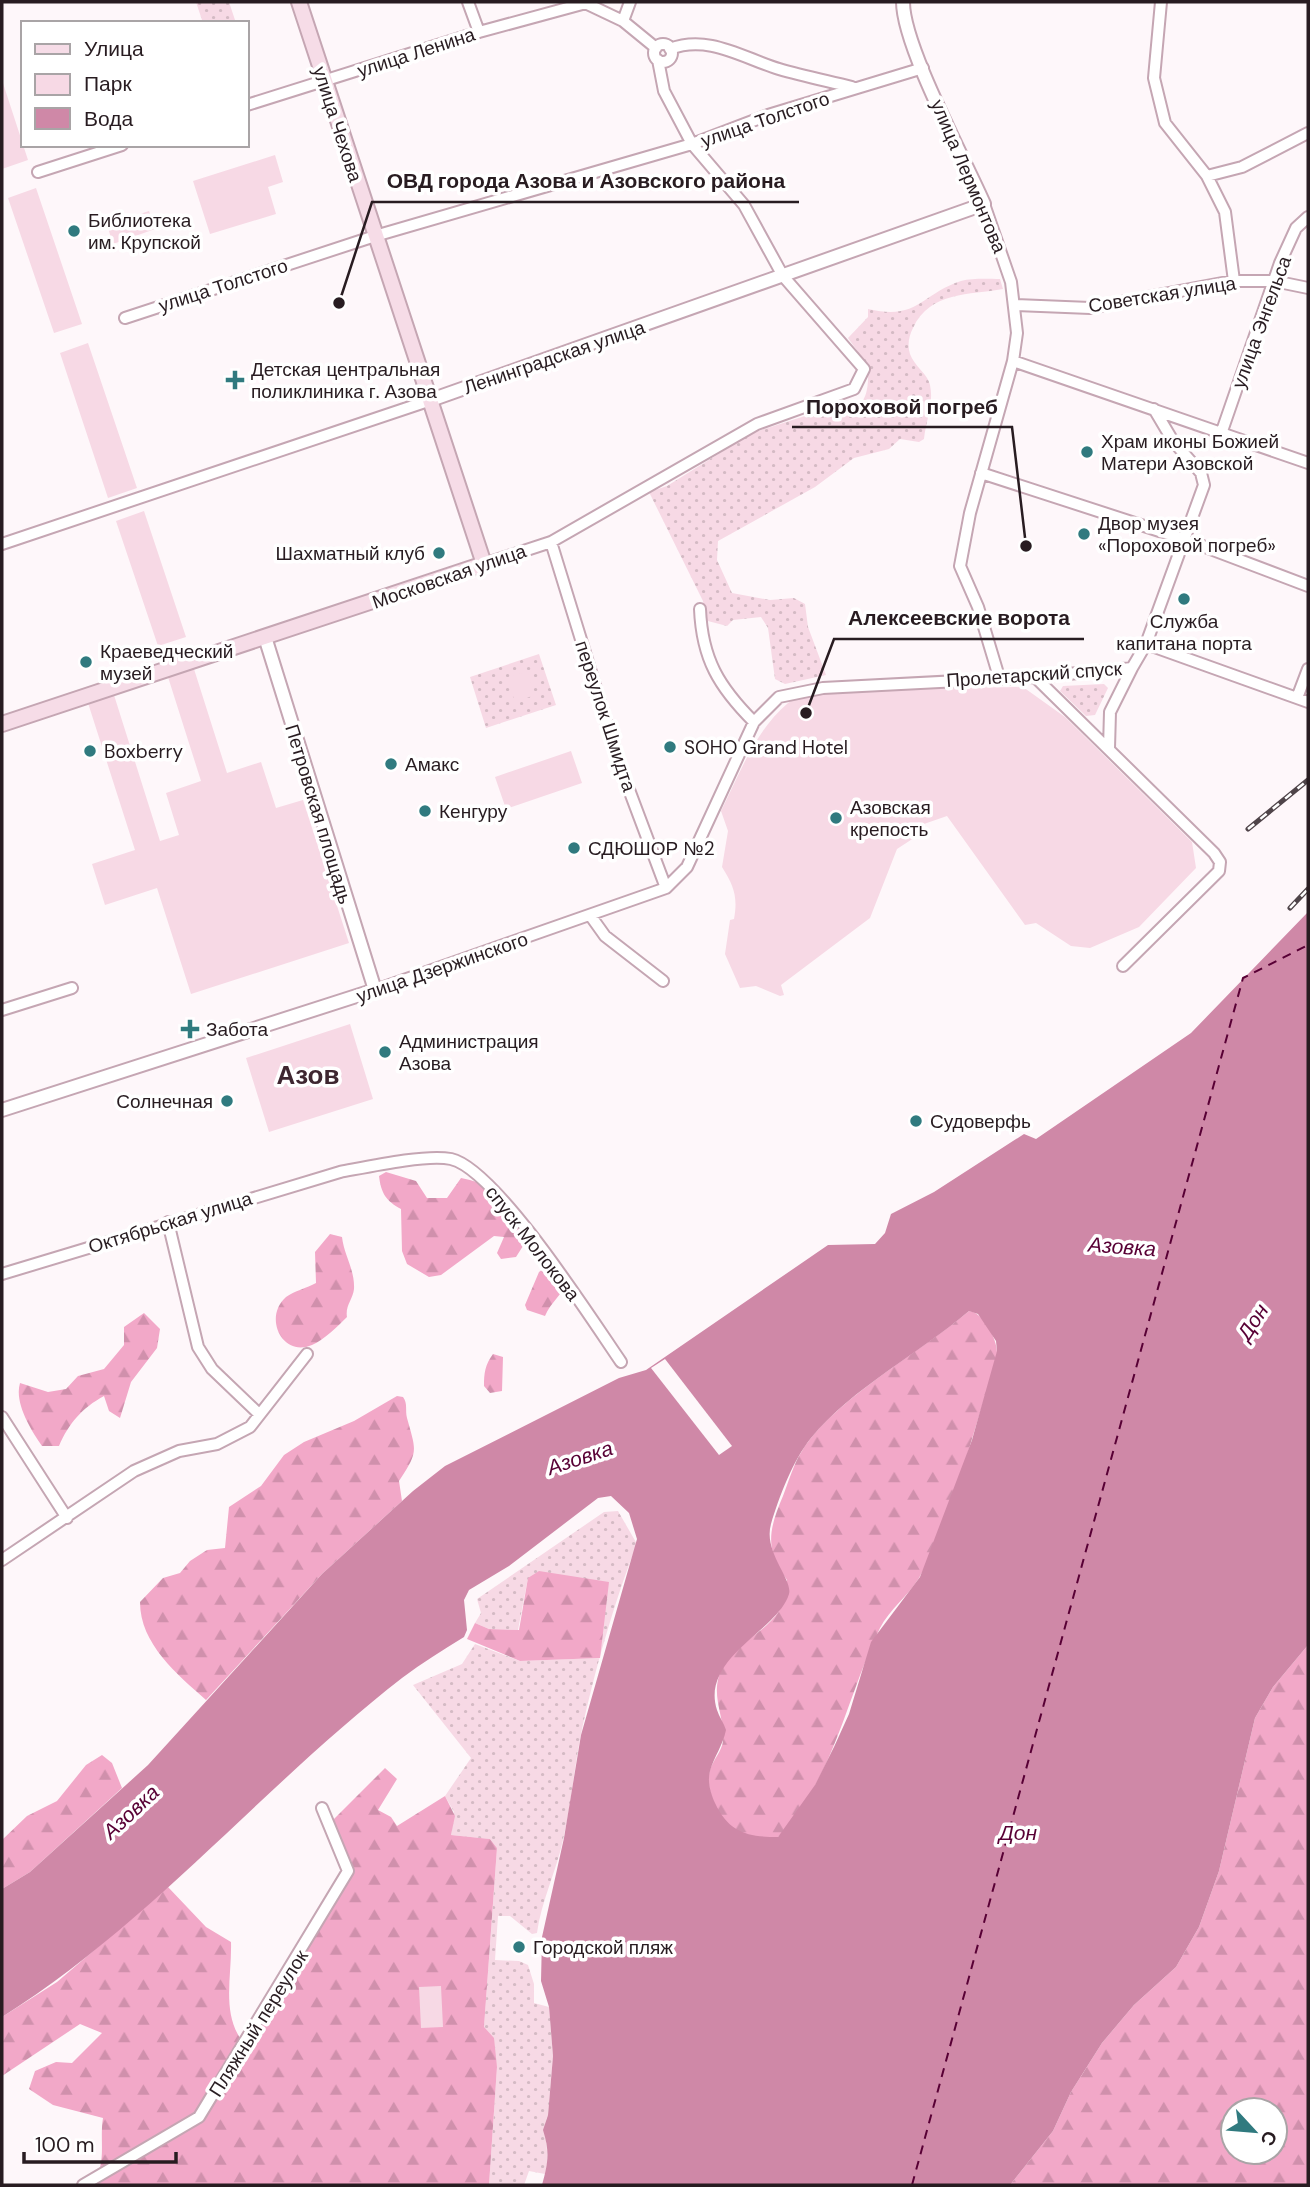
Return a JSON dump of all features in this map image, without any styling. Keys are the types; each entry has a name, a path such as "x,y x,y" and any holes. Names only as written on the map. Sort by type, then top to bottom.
{"main road":[{"name":"улица Чехова","path":"299,2 428,401 484,564"},
{"name":"Московская улица","path":"2,724 484,564"}],"street":[{"path":"468,2 479,32"},
{"name":"улица Ленина","path":"248,106 479,32 585,2"},
{"path":"585,2 623,21 656,48 664,91 692,144 744,205 783,276"},
{"path":"623,21 630,2"},
{"name":"улица Лермонтова","path":"903,2 908,32 984,204 1011,282 1017,333 1013,361 981,473 960,566 978,607 999,677"},
{"path":"1161,2 1154,78 1165,123 1207,176 1225,212 1234,281"},
{"path":"670,49 687,43 715,46 779,69 855,88"},
{"path":"656,48 664,44 670,49"},
{"path":"658,60 668,60 670,49"},
{"name":"улица Толстого","path":"125,318 374,236 692,144 768,115 923,68"},
{"path":"1207,176 1242,167 1308,133"},
{"path":"38,172 116,147"},
{"name":"Ленинградская улица","path":"2,544 428,401 984,204"},
{"name":"улица Энгельса","path":"1222,431 1274,281 1296,228 1308,217"},
{"name":"Московская улица","path":"484,564 551,542 757,424 854,389 864,369 783,276"},
{"name":"Советская улица","path":"1014,305 1090,308 1234,281 1274,281 1308,288"},
{"path":"1013,361 1222,431 1308,463"},
{"path":"1146,644 1204,485 1201,473 1173,441 1154,409"},
{"path":"981,473 1184,539 1308,586"},
{"name":"переулок Шмидта","path":"551,542 619,763 666,888"},
{"path":"700,609 709,664 727,695 754,722"},
{"name":"Петровская площадь","path":"265,637 375,990"},
{"name":"Пролетарский спуск","path":"779,697 831,687 1035,677 1132,668 1146,644 1308,702"},
{"path":"1109,748 1110,712 1132,668"},
{"path":"1297,698 1308,669"},
{"path":"1035,677 1109,748 1220,862 1219,871 1123,966"},
{"name":"улица Дзержинского","path":"2,1110 375,990 666,888 687,867 754,722 779,697"},
{"path":"590,915 605,936 663,981"},
{"path":"2,1010 72,988"},
{"name":"спуск Молокова","path":"340,1172 382,1164 448,1158 463,1163 476,1172 530,1234 621,1362"},
{"name":"Октябрьская улица","path":"2,1274 340,1172"},
{"path":"168,1222 198,1347 212,1368 259,1414"},
{"path":"2,1560 134,1471 179,1451 217,1444 250,1427 307,1354"},
{"path":"2,1417 67,1518"},
{"name":"Пляжный переулок","path":"83,2185 199,2118 243,2050 348,1871 321,1808"}],"green space":[{"path":"196,2 229,2 235,21 200,21 202,20"},
{"path":"2,80 21,138 21,147 24,147 28,160 2,169"},
{"path":"275,155 283,182 268,187 276,214 210,234 193,181"},
{"path":"36,188 82,324 54,333 8,198"},
{"path":"149,211 155,229 113,244 107,225"},
{"path":"1000,279 1003,289 952,297 930,307 920,316 910,334 910,354 929,381 931,392 924,439 919,442 900,439 889,449 854,458 815,487 718,541 717,560 732,593 770,600 794,598 805,604 808,627 826,675 785,684 775,679 768,628 761,617 733,620 727,626 704,620 703,601 649,492 667,486 752,433 830,408 834,416 859,405 866,394 868,366 848,338 868,317 868,309 898,312 909,309 961,281"},
{"path":"88,343 137,488 108,498 60,353"},
{"path":"144,511 186,637 158,646 116,521"},
{"path":"539,654 556,705 486,728 470,677"},
{"path":"194,669 227,773 261,762 276,808 303,800 349,943 191,994 157,888 105,905 92,864 135,850 88,703 114,695 160,841 179,835 166,793 201,781 168,677"},
{"path":"527,671 535,695 515,702 507,678"},
{"path":"1104,684 1108,688 1095,715 1086,716 1060,691 1063,686"},
{"path":"1023,687 1065,717 1192,842 1196,868 1139,927 1090,948 1071,946 1036,923 1025,925 947,816 921,825 923,832 897,849 870,918 781,985 784,995 780,996 756,986 740,988 725,954 730,920 734,919 736,904 732,886 722,867 728,831 721,811 749,753 776,714 788,703 802,697 828,693"},
{"path":"571,751 582,783 506,809 495,777"},
{"path":"350,1024 373,1099 269,1132 246,1058"},
{"path":"386,1172 416,1181 427,1198 447,1198 461,1178 486,1185 511,1203 530,1235 516,1257 501,1259 497,1253 504,1237 494,1236 441,1275 429,1277 407,1264 402,1251 401,1209 385,1196 380,1182 379,1176"},
{"path":"330,1234 342,1237 353,1275 354,1289 347,1317 317,1343 292,1346 279,1333 276,1324 279,1305 289,1295 316,1283 315,1252"},
{"path":"550,1264 568,1281 545,1316 527,1310 525,1305 539,1272"},
{"path":"969,1311 979,1316 988,1327 996,1347 997,1358 938,1539 919,1578 880,1628 826,1764 797,1814 778,1837 741,1834 724,1820 714,1804 709,1786 710,1770 723,1741 717,1696 718,1678 727,1660 773,1619 782,1604 787,1580 775,1558 771,1539 774,1519 794,1467 816,1432 834,1414 879,1377"},
{"path":"144,1313 160,1329 157,1348 131,1382 120,1418 109,1411 104,1396 77,1417 59,1446 42,1446 21,1408 20,1383 48,1392 66,1389 78,1376 104,1369 124,1345 124,1327"},
{"path":"493,1354 503,1357 502,1391 490,1393 484,1386 484,1377"},
{"path":"397,1396 403,1397 405,1402 414,1445 413,1457 399,1481 402,1501 322,1574 206,1700 172,1669 153,1645 146,1631 140,1602 163,1578 180,1573 190,1561 207,1550 225,1548 229,1507 261,1486 284,1455 304,1442 354,1421"},
{"path":"618,1511 637,1544 600,1658 528,1578 518,1630 489,1629 475,1623 481,1613 477,1599 604,1512"},
{"path":"539,1571 609,1582 600,1658 520,1661 467,1639 475,1623 489,1629 519,1630 528,1578"},
{"path":"475,1644 520,1661 600,1658 581,1734 563,1840 537,1933 532,1934 510,1916 498,1916 495,1960 519,1961 528,1965 534,1984 534,2003 549,2007 553,2056 545,2128 547,2166 545,2174 529,2171 524,2185 489,2185 497,2067 484,2028 497,1848 490,1839 451,1835 454,1812 445,1796 471,1758 413,1685 462,1664"},
{"path":"1308,1645 1308,2185 1010,2185 1053,2131 1071,2092 1102,2043 1134,2005 1176,1967 1199,1927 1219,1871 1255,1718 1273,1687"},
{"path":"102,1755 112,1763 122,1788 30,1872 2,1889 2,1840 27,1816 57,1801 86,1765"},
{"path":"385,1768 397,1779 378,1810 391,1817 397,1826 445,1796 455,1816 451,1835 490,1839 497,1848 484,2027 494,2038 497,2067 489,2185 91,2185 101,2161 103,2118 53,2105 29,2089 35,2071 56,2062 72,2063 102,2033 80,2024 2,2076 2,2017 57,1982 168,1887 206,1927 231,1942 231,2016 240,2038 348,1864 331,1822"},
{"path":"441,1986 443,2027 421,2028 419,1987"}],"water":[{"name":"Дон","path":"1308,912 1308,1645 1273,1687 1255,1718 1219,1871 1199,1927 1176,1967 1134,2005 1102,2043 1071,2092 1053,2131 1010,2185 542,2185 547,2158 543,2130 548,2115 553,2056 549,2007 541,1981 542,1937 564,1838 581,1735 637,1539 629,1513 611,1496 598,1498 509,1566 469,1590 464,1600 467,1630 464,1637 410,1672 351,1719 108,1940 2,2017 2,1889 30,1872 148,1765 322,1574 413,1491 445,1466 619,1378 646,1370 828,1245 875,1244 885,1233 891,1214 934,1192 1024,1134 1036,1139 1191,1033","holes":["969,1311 978,1314 996,1341 997,1351 972,1440 920,1577 871,1642 849,1714 815,1785 778,1837 757,1836 740,1831 720,1813 710,1788 710,1771 726,1730 717,1710 715,1696 722,1670 740,1648 784,1605 789,1594 787,1581 771,1545 770,1534 774,1513 787,1479 811,1438 846,1403"]}],"pier":[{"path":"665,1359 732,1446 719,1455 651,1368"}],"ferry route":[{"path":"912,2185 1243,978 1308,945"}],"railway":[{"path":"1248,829 1308,780"},
{"path":"1290,908 1308,889"}],"place":[{"name":"Библиотека им. Крупской","path":"74,231"},
{"name":"ОВД города Азова и Азовского района","path":"339,303"},
{"name":"Детская центральная поликлиника г. Азова","path":"235,380"},
{"name":"Храм иконы Божией Матери Азовской","path":"1087,452"},
{"name":"Двор музея «Пороховой погреб»","path":"1084,534"},
{"name":"Пороховой погреб","path":"1026,546"},
{"name":"Шахматный клуб","path":"439,553"},
{"name":"Служба капитана порта","path":"1184,599"},
{"name":"Краеведческий музей","path":"86,662"},
{"name":"Алексеевские ворота","path":"806,713"},
{"name":"SOHO Grand Hotel","path":"670,747"},
{"name":"Boxberry","path":"90,751"},
{"name":"Амакс","path":"391,764"},
{"name":"Кенгуру","path":"425,811"},
{"name":"Азовская крепость","path":"836,818"},
{"name":"СДЮШОР №2","path":"574,848"},
{"name":"Забота","path":"190,1029"},
{"name":"Администрация Азова","path":"385,1052"},
{"name":"Солнечная","path":"227,1101"},
{"name":"Судоверфь","path":"916,1121"},
{"name":"Городской пляж","path":"519,1947"}],"district":[{"name":"Азов","path":"308,1075"}],"water label":[{"name":"Азовка","path":"1122,1247"},
{"name":"Азовка","path":"580,1458"},
{"name":"Азовка","path":"131,1812"}]}
